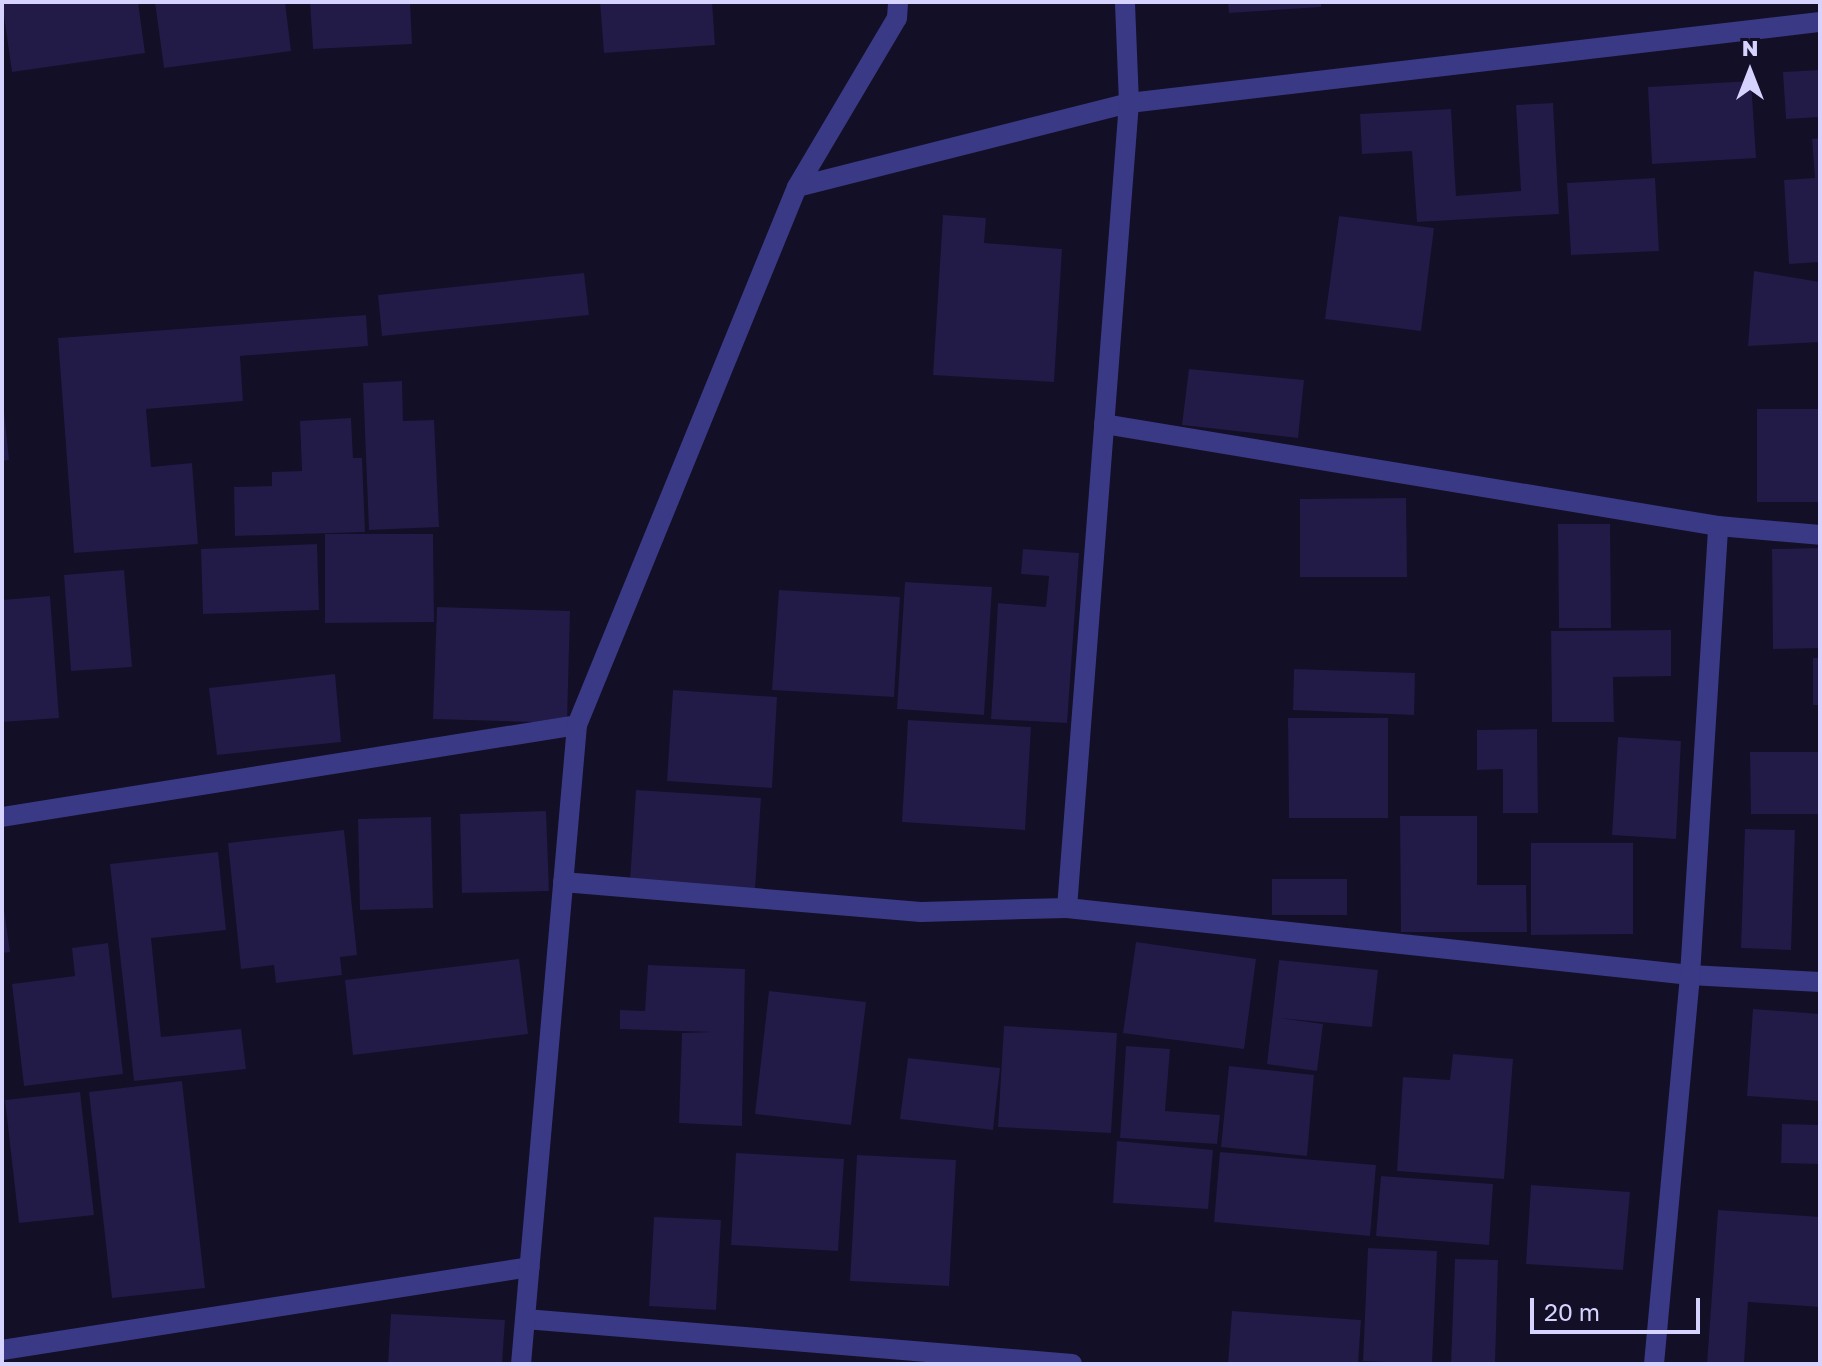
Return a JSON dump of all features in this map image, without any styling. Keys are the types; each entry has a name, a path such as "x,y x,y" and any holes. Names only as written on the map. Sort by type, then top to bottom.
{"street":[{"path":"521,1364 577,725 797,187 897,18 898,2"},
{"path":"1067,908 1129,103 1125,2"},
{"path":"797,187 1129,103 1820,22"},
{"path":"1104,424 1718,526 1820,535"},
{"path":"1654,1364 1690,975 1718,526"},
{"path":"2,817 577,725"},
{"path":"563,882 921,912 1067,908 1690,975 1820,982"},
{"path":"2,1350 530,1267"},
{"path":"525,1319 1072,1364"}],"building":[{"path":"2,2 138,2 145,53 12,72"},
{"path":"155,2 285,2 291,51 164,68"},
{"path":"310,2 410,2 412,44 313,49"},
{"path":"600,2 712,2 715,45 604,53"},
{"path":"1228,2 1321,2 1321,7 1229,13"},
{"path":"1820,70 1820,117 1786,119 1783,72"},
{"path":"1751,81 1756,158 1652,164 1648,87"},
{"path":"1553,103 1559,214 1417,222 1412,151 1362,154 1360,114 1451,109 1456,196 1521,191 1516,105"},
{"path":"1820,138 1820,262 1789,264 1784,180 1815,178 1812,139"},
{"path":"1655,178 1659,251 1571,255 1567,183"},
{"path":"943,215 986,218 984,243 1062,249 1054,382 933,375"},
{"path":"1339,216 1434,228 1421,331 1325,319"},
{"path":"1754,271 1820,282 1820,342 1748,346"},
{"path":"584,273 589,315 382,336 378,295"},
{"path":"366,315 368,346 240,356 243,401 146,409 151,467 192,463 198,544 74,553 58,338"},
{"path":"1189,369 1304,380 1298,438 1182,425"},
{"path":"402,381 403,421 434,420 439,527 369,530 363,383"},
{"path":"2,391 9,460 2,461"},
{"path":"1757,409 1820,409 1820,502 1757,502"},
{"path":"351,418 353,458 362,458 365,532 235,536 234,487 272,486 272,472 302,471 300,421"},
{"path":"1406,498 1407,577 1300,577 1300,499"},
{"path":"1558,524 1610,524 1611,628 1559,628"},
{"path":"325,534 433,534 434,622 325,623"},
{"path":"317,544 319,610 203,614 201,549"},
{"path":"1820,548 1820,648 1773,649 1772,549"},
{"path":"1023,549 1079,553 1067,723 991,719 998,603 1046,607 1049,576 1021,574"},
{"path":"124,570 132,667 71,671 64,575"},
{"path":"905,582 992,587 984,715 897,709"},
{"path":"779,590 900,597 894,697 772,690"},
{"path":"50,596 59,718 2,722 2,600"},
{"path":"437,607 570,611 567,723 433,719"},
{"path":"1671,630 1671,676 1613,677 1614,722 1552,722 1551,631"},
{"path":"1813,658 1820,658 1820,705 1813,705"},
{"path":"1294,669 1415,673 1414,715 1293,710"},
{"path":"335,674 341,742 217,755 209,688"},
{"path":"673,690 777,697 772,788 667,781"},
{"path":"1288,718 1388,718 1388,818 1289,818"},
{"path":"908,720 1031,727 1025,830 902,822"},
{"path":"1537,729 1538,813 1503,813 1503,769 1477,770 1477,730"},
{"path":"1618,737 1681,741 1676,839 1612,835"},
{"path":"1750,752 1820,752 1820,814 1751,814"},
{"path":"636,790 761,798 755,889 630,881"},
{"path":"546,811 549,891 462,893 460,814"},
{"path":"1400,816 1477,816 1477,885 1526,885 1527,932 1401,932"},
{"path":"431,817 433,908 360,910 358,819"},
{"path":"1745,829 1795,830 1791,950 1741,948"},
{"path":"344,830 357,955 340,957 342,975 276,983 274,965 241,969 228,843"},
{"path":"1531,843 1633,843 1633,934 1531,935"},
{"path":"218,852 226,930 151,938 161,1037 241,1029 246,1069 134,1081 110,864"},
{"path":"1272,879 1347,879 1347,915 1272,915"},
{"path":"2,895 10,952 2,953"},
{"path":"1136,942 1256,959 1244,1049 1123,1033"},
{"path":"108,943 123,1074 24,1086 12,984 75,976 72,948"},
{"path":"519,959 528,1034 353,1055 345,980"},
{"path":"1279,960 1378,970 1372,1027 1280,1018 1323,1024 1317,1071 1267,1064"},
{"path":"648,965 745,969 742,1126 679,1123 682,1033 711,1032 620,1029 620,1010 645,1011"},
{"path":"769,991 866,1002 851,1125 755,1114"},
{"path":"1753,1009 1820,1014 1820,1101 1747,1096"},
{"path":"1004,1026 1117,1033 1111,1133 998,1127"},
{"path":"1126,1046 1170,1049 1165,1111 1220,1115 1217,1144 1120,1138"},
{"path":"1453,1054 1513,1059 1504,1179 1397,1171 1403,1077 1450,1080"},
{"path":"908,1058 1000,1068 993,1130 900,1119"},
{"path":"1229,1066 1314,1075 1307,1156 1221,1147"},
{"path":"182,1081 205,1288 112,1298 89,1092"},
{"path":"80,1092 94,1215 19,1223 5,1100"},
{"path":"1782,1124 1820,1125 1820,1164 1781,1163"},
{"path":"1117,1141 1213,1150 1208,1209 1113,1203"},
{"path":"1220,1152 1376,1165 1370,1236 1214,1222"},
{"path":"736,1153 844,1159 838,1251 731,1245"},
{"path":"857,1155 956,1160 949,1286 850,1281"},
{"path":"1381,1176 1493,1184 1489,1245 1376,1236"},
{"path":"1531,1185 1630,1192 1623,1270 1526,1264"},
{"path":"1718,1210 1820,1217 1820,1307 1748,1302 1744,1364 1707,1364"},
{"path":"654,1217 721,1220 716,1310 649,1306"},
{"path":"1368,1248 1437,1251 1432,1364 1363,1361"},
{"path":"1455,1259 1498,1260 1495,1364 1451,1364"},
{"path":"1232,1311 1361,1320 1358,1364 1228,1364"},
{"path":"391,1314 505,1320 502,1364 388,1364"}]}
